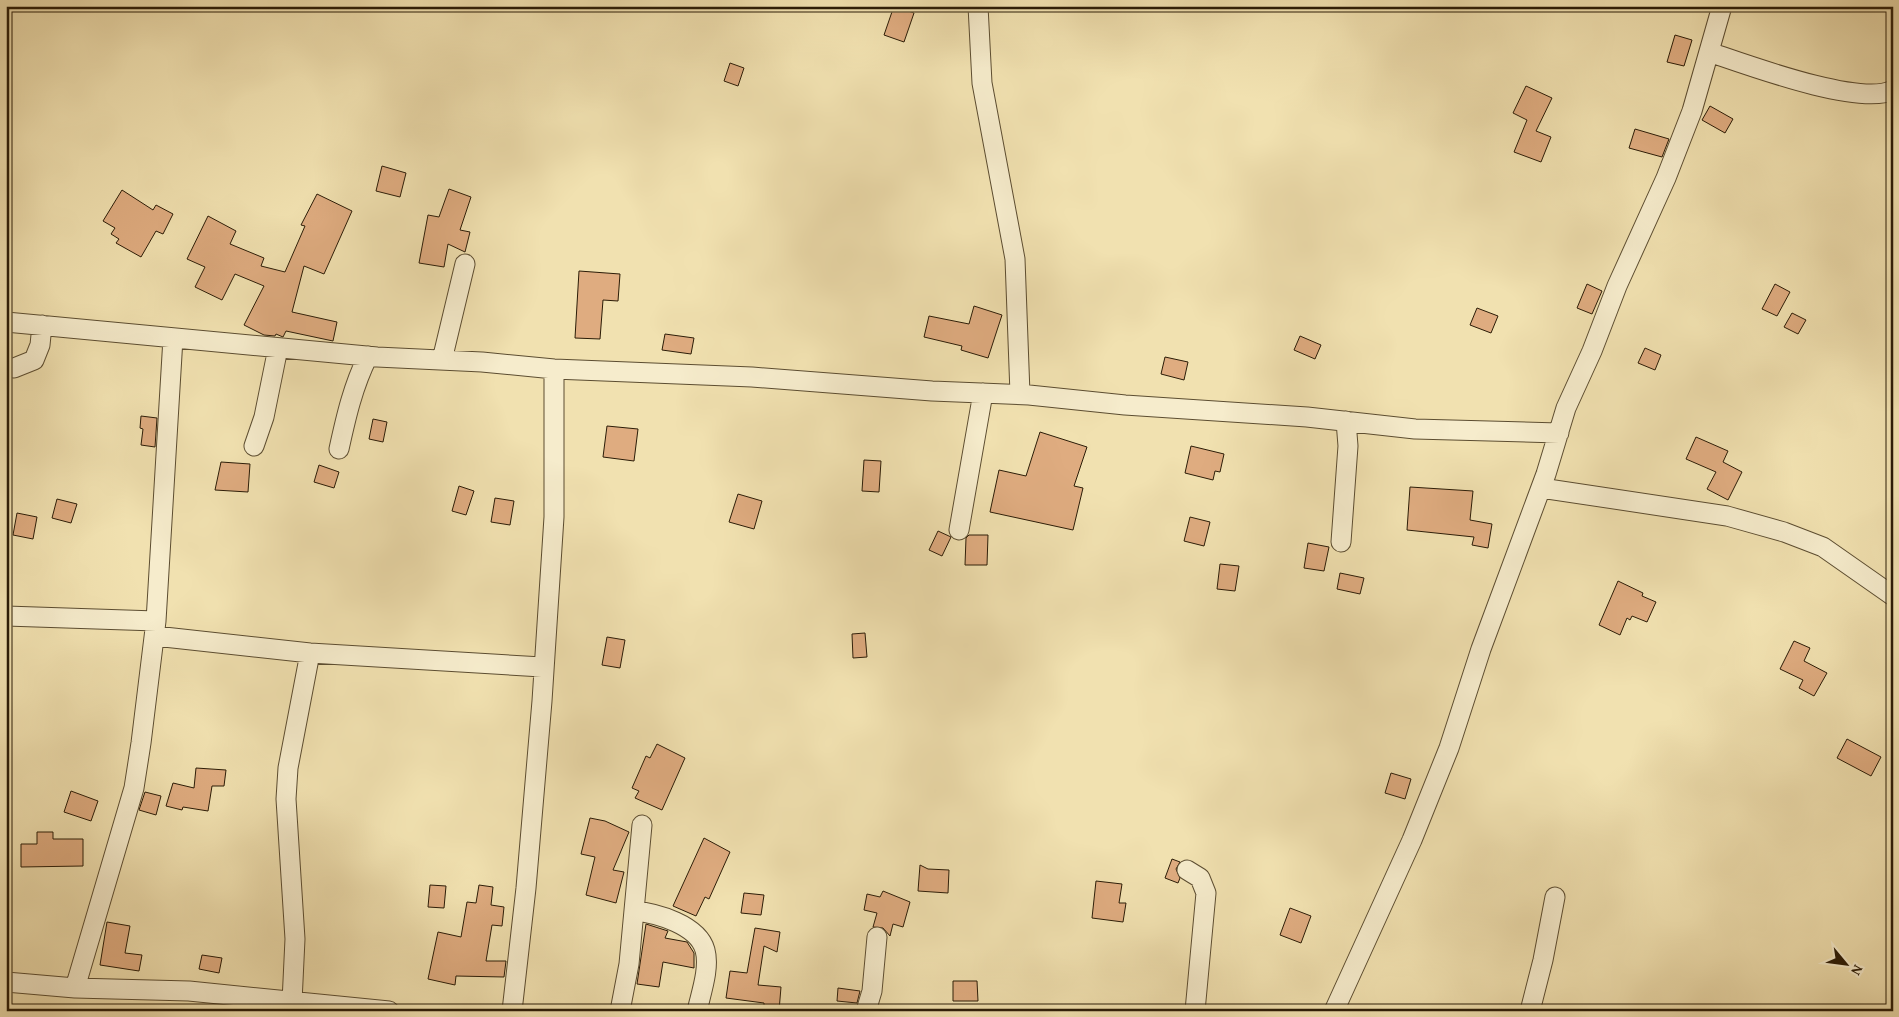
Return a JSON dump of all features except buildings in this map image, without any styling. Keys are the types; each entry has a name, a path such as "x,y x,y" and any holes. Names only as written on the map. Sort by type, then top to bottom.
{"street":[{"path":"978,6 982,83 1015,259 1020,394"},
{"path":"1334,1011 1412,840 1449,748 1481,648 1541,488 1566,408 1592,351 1617,286 1666,178 1692,111 1722,6"},
{"path":"1709,52 1839,90 1862,94 1887,93 1893,90"},
{"path":"442,360 465,264"},
{"path":"6,322 368,356 554,369 752,377 1020,394 1414,429 1559,433"},
{"path":"14,368 34,360 40,344 42,325"},
{"path":"76,988 134,788 156,628 173,338"},
{"path":"254,446 264,418 278,348"},
{"path":"339,449 348,406 356,380 368,356"},
{"path":"512,1011 526,888 542,701 542,666 554,517 554,369"},
{"path":"959,530 983,393"},
{"path":"1341,542 1348,446 1346,422"},
{"path":"1541,488 1727,516 1784,532 1823,547 1893,596"},
{"path":"6,616 156,628 310,653 542,666"},
{"path":"292,1002 295,939 286,799 288,768 310,653"},
{"path":"620,1011 629,964 642,825"},
{"path":"1187,870 1200,878 1206,892 1196,1011"},
{"path":"1530,1011 1543,960 1555,896"},
{"path":"634,911 653,913 672,920 700,939 706,951 705,971 697,1011"},
{"path":"866,1011 872,991 878,937"},
{"path":"6,982 76,988 189,991 389,1011"}]}
